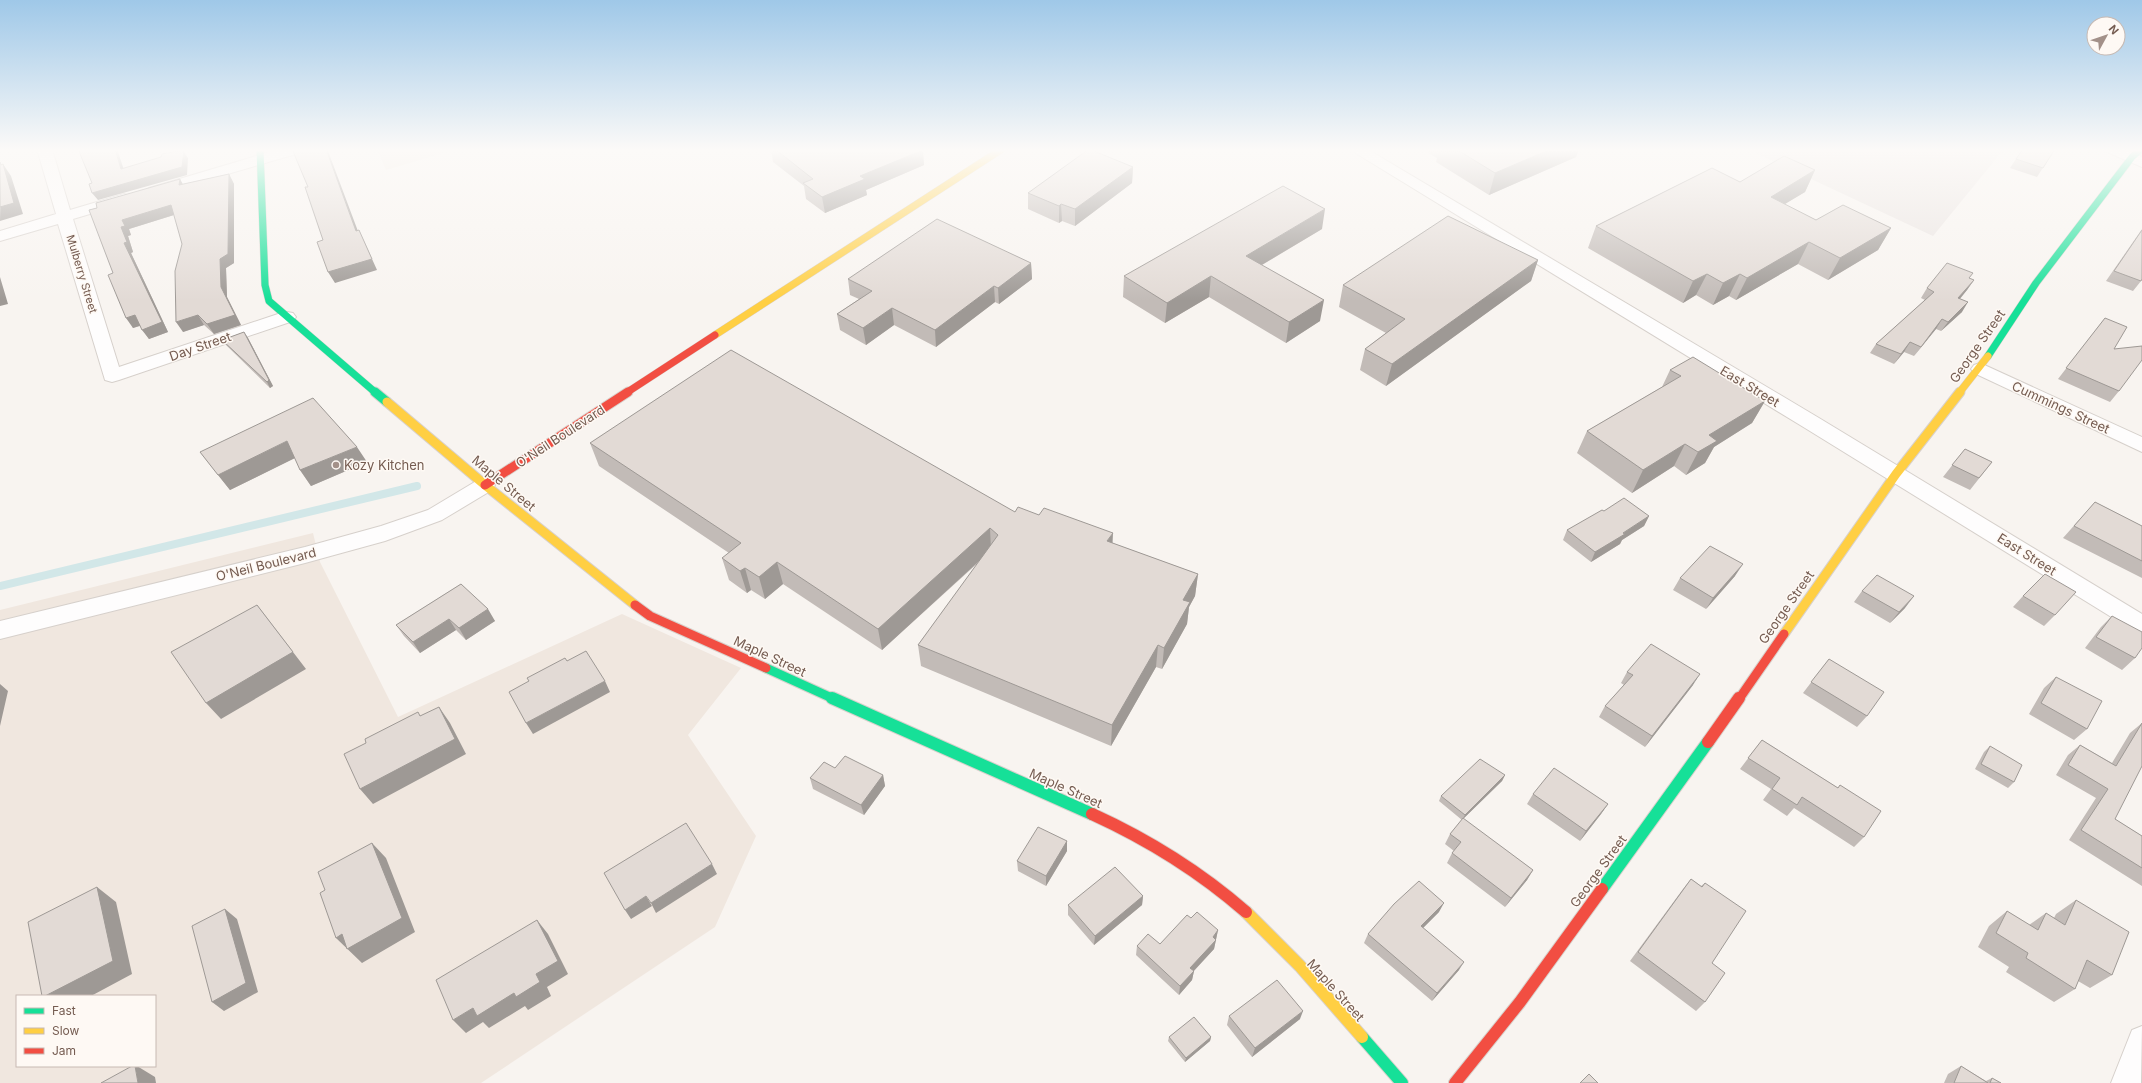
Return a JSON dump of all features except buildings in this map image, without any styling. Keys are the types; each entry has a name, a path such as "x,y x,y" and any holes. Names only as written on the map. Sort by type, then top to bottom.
{"main road":[{"name":"Maple Street","path":"262,200 265,291 272,304 485,485 596,575 650,616 1124,828 1184,861 1238,904 1294,962 1402,1083"},
{"name":"O'Neil Boulevard","path":"485,485 926,200"},
{"name":"George Street","path":"1455,1083 1520,1002 1707,743 1896,474 1980,369 2036,283 2103,200"}],"street":[{"name":"Mulberry Street","path":"59,200 112,376"},
{"path":"0,236 118,200"},
{"name":"East Street","path":"1439,200 1896,474 2142,625"},
{"name":"Day Street","path":"112,376 287,317"},
{"name":"Cummings Street","path":"1980,369 2142,445"},
{"name":"O'Neil Boulevard","path":"0,630 298,557 385,533 435,515 485,485"},
{"path":"2126,1083 2142,1040"}],"shaded area":[{"path":"1855,200 1963,200 1933,236"},
{"path":"313,533 320,562 398,717 622,614 741,668 688,735 756,836 715,927 481,1083 0,1083 0,610"}],"waterway":[{"path":"0,586 417,486"}],"traffic: fast":[{"path":"262,200 265,285 269,301 387,402"},
{"path":"1988,356 2036,283 2100,200"},
{"path":"766,668 1092,814"},
{"path":"1602,889 1708,742"},
{"path":"1362,1037 1402,1083"}],"traffic: slow":[{"path":"715,335 924,200"},
{"path":"1784,634 1896,474 1988,356"},
{"path":"387,402 485,485 635,605"},
{"path":"1246,912 1300,966 1362,1037"}],"traffic: jam":[{"path":"485,485 715,335"},
{"path":"635,605 650,616 766,668"},
{"path":"1708,742 1784,634"},
{"path":"1092,814 1135,834 1174,856 1210,882 1246,912"},
{"path":"1455,1083 1520,1002 1602,889"}],"place":[{"name":"Kozy Kitchen","path":"336,465"}]}
